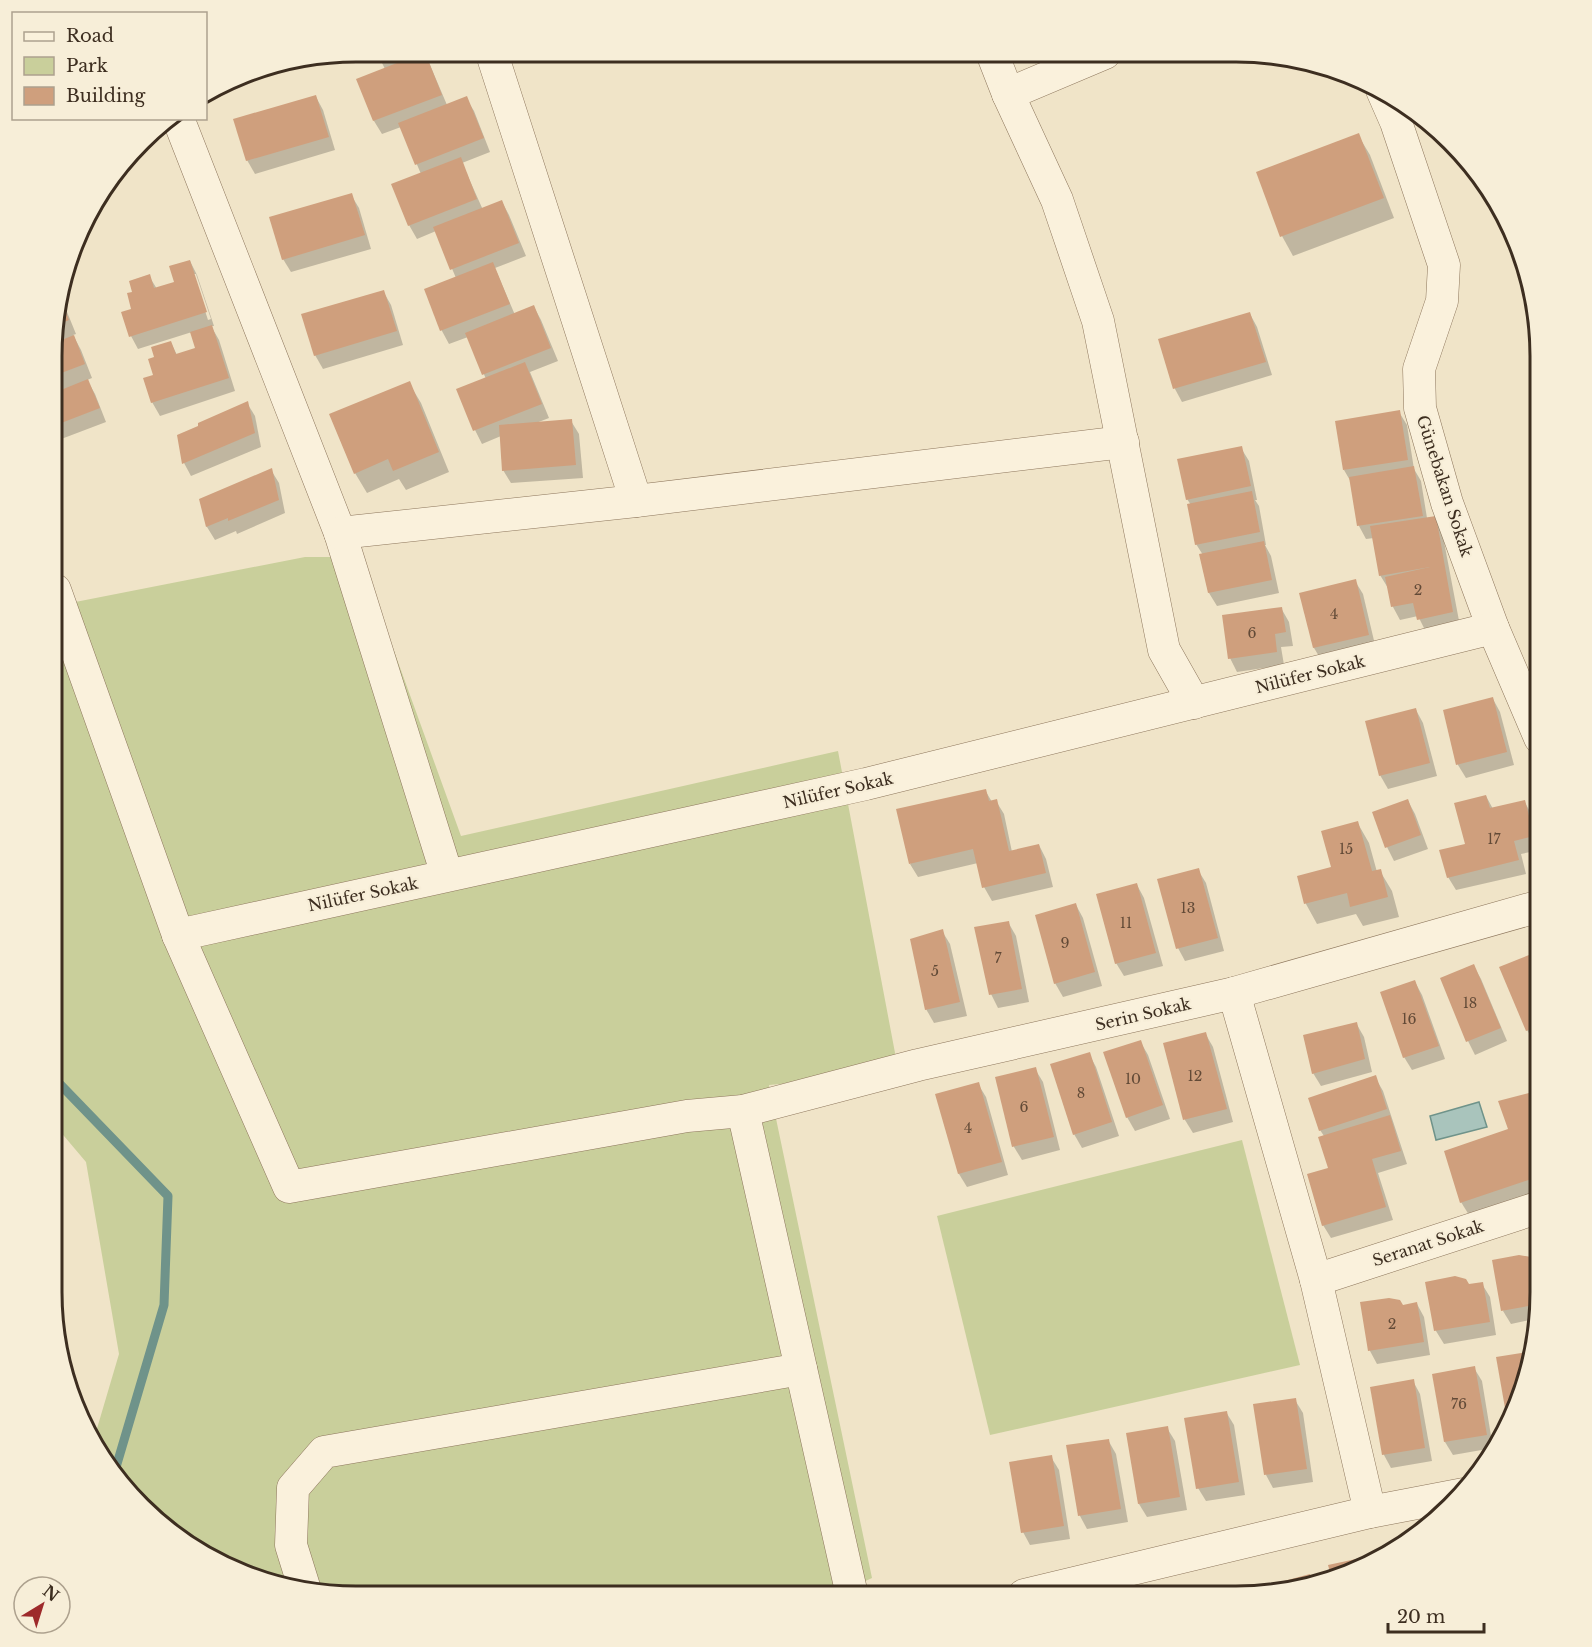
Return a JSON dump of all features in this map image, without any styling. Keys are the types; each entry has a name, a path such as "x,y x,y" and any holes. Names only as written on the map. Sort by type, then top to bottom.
{"street":[{"path":"495,62 636,501"},
{"path":"996,62 1057,200 1098,321 1164,650 1194,703"},
{"path":"1008,94 1084,62"},
{"name":"Günebakan Sokak","path":"1387,103 1444,265 1442,302 1419,369 1420,408 1447,503 1494,628 1530,714"},
{"path":"178,121 340,533 447,875"},
{"path":"340,533 636,501 1123,442"},
{"path":"62,610 178,935"},
{"name":"Nilüfer Sokak","path":"178,935 866,784 1494,628"},
{"name":"Serin Sokak","path":"178,935 289,1186 687,1116 743,1111 918,1065 1234,993 1530,909"},
{"path":"1234,993 1316,1281 1370,1512"},
{"path":"743,1111 850,1586"},
{"name":"Seranat Sokak","path":"1316,1281 1530,1210"},
{"path":"302,1581 291,1545 293,1488 324,1452 801,1369"},
{"path":"1087,1586 1370,1512 1445,1498"}],"green space":[{"path":"305,557 360,557 461,836 838,751 899,1074 769,1085 872,1578 855,1586 355,1586 317,1583 261,1570 208,1546 162,1513 122,1471 96,1430 119,1354 86,1162 62,1134 62,605"},
{"path":"1242,1140 1300,1365 990,1435 937,1216"}],"water":[{"path":"1479,1102 1487,1127 1436,1140 1430,1116"}],"building":[{"path":"399,62 429,62 442,95 373,121 356,79"},
{"path":"316,95 329,137 246,161 233,119"},
{"path":"467,96 484,138 415,165 398,123"},
{"path":"1359,133 1384,198 1280,237 1256,172"},
{"path":"461,157 477,199 408,226 391,184"},
{"path":"352,193 365,235 282,260 269,217"},
{"path":"502,200 519,243 450,270 433,227"},
{"path":"190,260 207,312 129,337 121,312 131,309 127,293 132,292 129,281 150,274 154,288 174,282 169,266"},
{"path":"493,262 510,304 440,331 424,289"},
{"path":"384,290 397,331 314,356 301,314"},
{"path":"534,305 551,348 482,375 465,333"},
{"path":"65,310 69,320 63,322"},
{"path":"1250,312 1266,362 1173,389 1158,339"},
{"path":"212,325 229,378 151,403 143,378 153,375 148,359 154,357 151,347 171,341 176,354 195,348 190,332"},
{"path":"74,335 85,364 62,373 62,340"},
{"path":"525,362 542,404 473,431 456,389"},
{"path":"88,379 100,408 62,423 62,390"},
{"path":"410,381 439,452 393,471 388,459 354,474 329,414"},
{"path":"248,401 255,433 182,464 177,435"},
{"path":"1400,410 1408,460 1343,470 1335,421"},
{"path":"572,419 576,465 502,471 499,425"},
{"path":"1242,446 1251,486 1186,500 1177,459"},
{"path":"1414,466 1423,516 1357,526 1349,477"},
{"path":"272,468 279,500 228,521 228,518 206,527 199,499"},
{"path":"1252,491 1260,532 1195,545 1187,504"},
{"path":"1436,516 1453,612 1417,620 1413,603 1391,607 1385,577 1430,567 1379,576 1370,526"},
{"path":"1264,541 1272,580 1208,593 1199,554"},
{"path":"1356,579 1369,635 1313,648 1299,593"},
{"path":"1282,607 1286,632 1275,634 1277,652 1228,659 1222,615"},
{"path":"1493,697 1507,752 1456,765 1443,710"},
{"path":"1416,708 1430,763 1379,776 1365,721"},
{"path":"986,789 989,801 997,799 1009,851 1039,844 1046,873 982,888 973,849 909,864 896,809"},
{"path":"1486,795 1490,808 1525,800 1530,820 1530,837 1514,841 1519,860 1447,878 1439,850 1465,844 1454,803"},
{"path":"1408,799 1421,835 1385,848 1372,812"},
{"path":"1358,821 1372,871 1381,869 1388,897 1350,907 1347,893 1304,904 1297,876 1331,867 1321,831"},
{"path":"1199,868 1218,938 1176,949 1157,879"},
{"path":"1137,883 1156,953 1115,964 1096,894"},
{"path":"1076,903 1095,972 1054,984 1035,915"},
{"path":"1009,921 1022,989 989,995 974,927"},
{"path":"943,929 960,1002 925,1010 910,939"},
{"path":"1530,955 1530,1029 1526,1031 1499,967"},
{"path":"1474,964 1501,1028 1466,1042 1440,978"},
{"path":"1415,980 1439,1046 1403,1058 1380,992"},
{"path":"1357,1022 1365,1059 1312,1074 1303,1035"},
{"path":"1206,1032 1227,1109 1183,1120 1163,1043"},
{"path":"1141,1040 1163,1105 1126,1118 1103,1052"},
{"path":"1090,1052 1112,1122 1073,1135 1050,1064"},
{"path":"1036,1067 1054,1137 1012,1147 995,1077"},
{"path":"1376,1075 1387,1109 1319,1131 1308,1098"},
{"path":"979,1082 1002,1162 958,1174 935,1094"},
{"path":"1530,1093 1530,1179 1460,1203 1444,1151 1508,1129 1498,1101"},
{"path":"1390,1115 1401,1151 1372,1159 1386,1207 1322,1226 1307,1174 1328,1168 1318,1137"},
{"path":"1519,1255 1530,1257 1530,1306 1501,1311 1492,1260"},
{"path":"1455,1276 1466,1279 1469,1284 1483,1282 1490,1322 1434,1331 1425,1282"},
{"path":"1389,1298 1400,1300 1403,1305 1417,1302 1424,1342 1368,1351 1360,1302"},
{"path":"1524,1353 1505,1410 1496,1357"},
{"path":"1475,1366 1487,1435 1444,1442 1432,1374"},
{"path":"1414,1379 1425,1448 1382,1455 1370,1387"},
{"path":"1296,1398 1307,1469 1264,1475 1253,1404"},
{"path":"1227,1411 1239,1482 1196,1489 1184,1418"},
{"path":"1168,1426 1180,1497 1138,1504 1126,1433"},
{"path":"1109,1439 1121,1509 1078,1516 1066,1445"},
{"path":"1052,1455 1064,1526 1021,1533 1009,1462"},
{"path":"1360,1558 1329,1570 1328,1565"},
{"path":"1310,1574 1310,1576 1279,1582"}],"waterway":[{"path":"62,1086 168,1196 164,1305 117,1464"}]}
